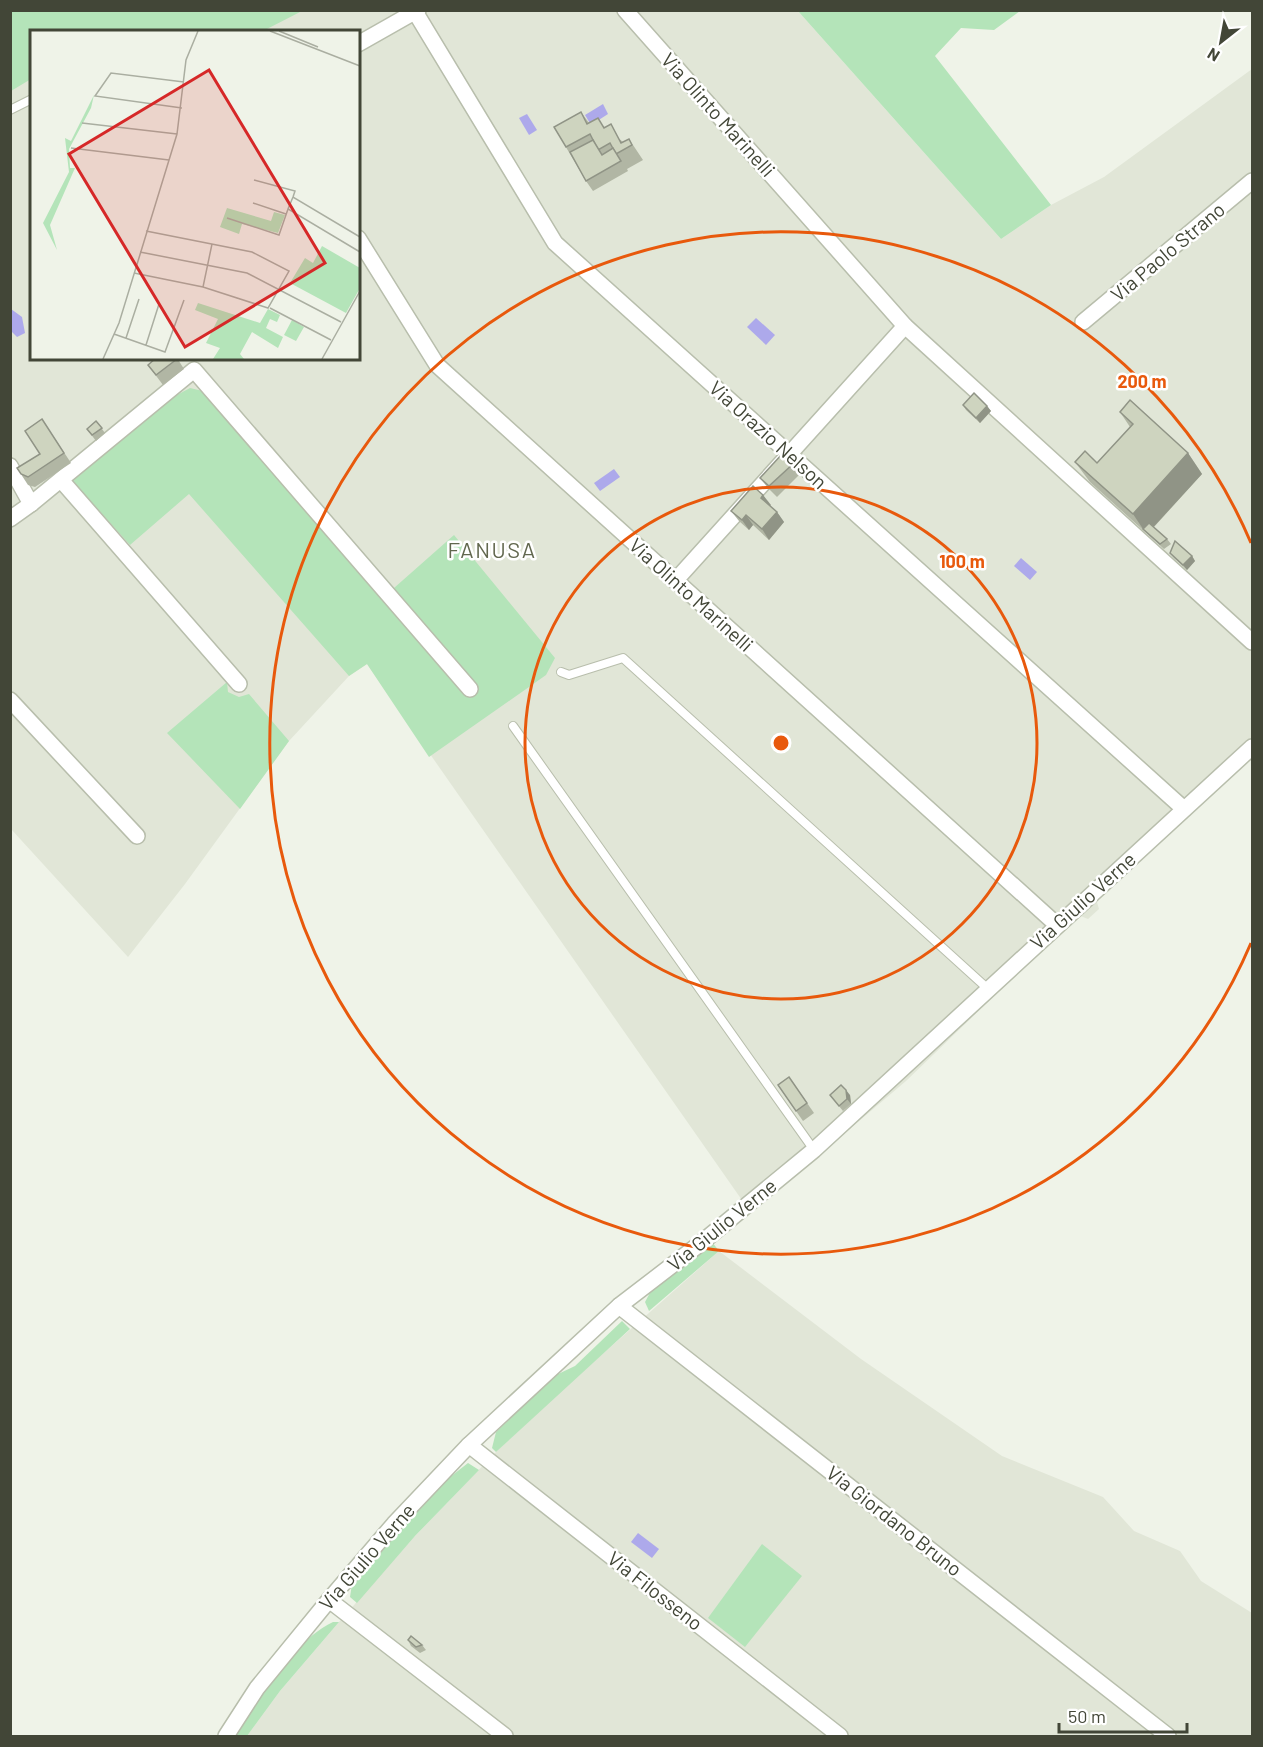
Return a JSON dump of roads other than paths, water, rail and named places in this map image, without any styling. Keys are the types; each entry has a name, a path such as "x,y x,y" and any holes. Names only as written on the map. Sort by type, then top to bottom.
{"street":[{"name":"Via Olinto Marinelli","path":"625,10 905,326 1252,642"},
{"path":"360,43 416,11"},
{"name":"Via Orazio Nelson","path":"416,11 555,243 1184,809"},
{"name":"Via Paolo Strano","path":"1083,322 1252,181"},
{"name":"Via Olinto Marinelli","path":"360,241 437,365 1057,924"},
{"path":"675,581 905,326"},
{"path":"10,519 62,480 194,370 470,689"},
{"path":"10,466 31,504"},
{"path":"62,480 239,684"},
{"path":"10,700 137,836"},
{"name":"Via Giulio Verne","path":"226,1737 257,1688 329,1600 394,1524 469,1445 619,1306 701,1243 814,1150 895,1077 987,988 1252,747"},
{"name":"Via Giordano Bruno","path":"619,1306 1168,1737"},
{"name":"Via Filosseno","path":"469,1445 840,1737"},
{"path":"329,1600 505,1737"}],"lane":[{"path":"10,110 30,100"},
{"path":"561,672 569,675 623,658 987,988"},
{"path":"513,726 814,1150"}],"district":[{"name":"FANUSA","path":"492,550"}]}
